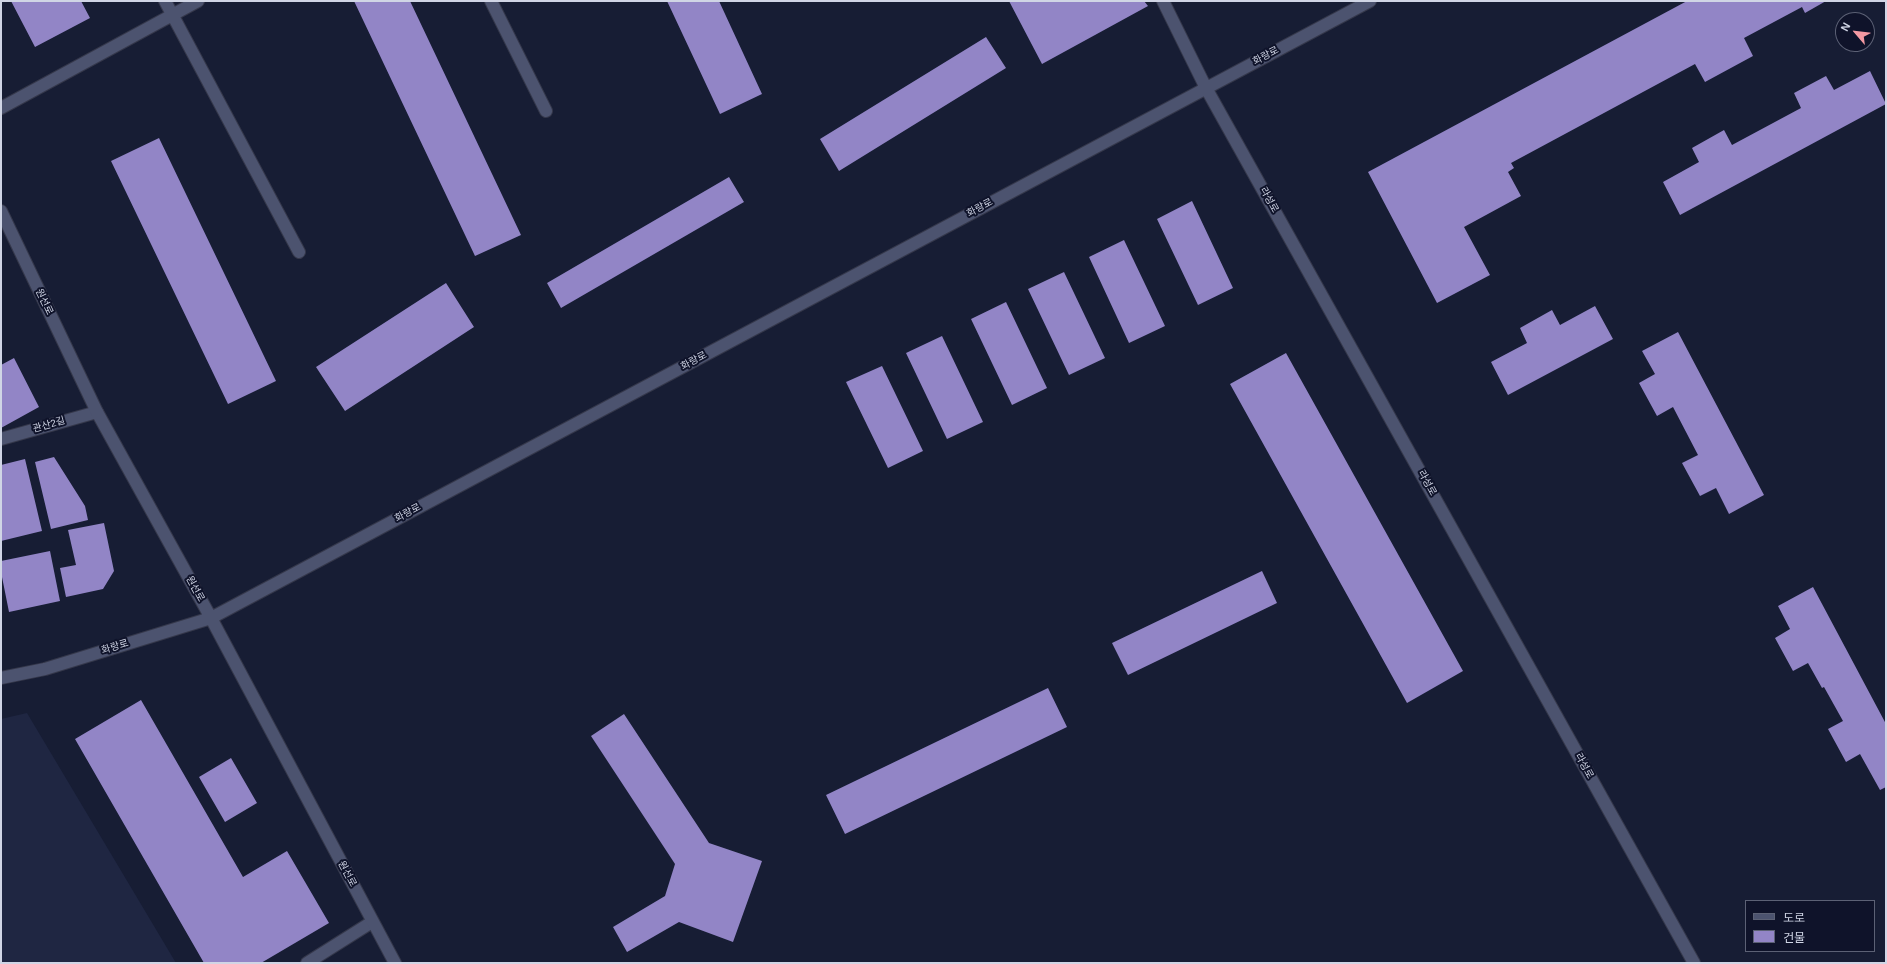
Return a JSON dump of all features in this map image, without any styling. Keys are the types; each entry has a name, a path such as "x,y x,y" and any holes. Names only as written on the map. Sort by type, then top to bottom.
{"street":[{"path":"165,1 299,252"},
{"path":"1,108 198,1"},
{"path":"490,1 546,111"},
{"name":"라성로","path":"1163,1 1206,88 1694,963"},
{"name":"화랑로","path":"1,678 45,669 211,618 1370,1"},
{"name":"원선로","path":"1,211 97,412 211,618 395,963"},
{"name":"관산2길","path":"1,439 97,412"},
{"path":"307,963 372,922"}],"shaded area":[{"path":"27,713 176,963 1,963 1,719"}],"building":[{"path":"11,1 81,1 90,18 35,47"},
{"path":"354,1 410,1 521,235 475,256"},
{"path":"667,1 719,1 762,94 720,114"},
{"path":"1009,1 1144,1 1148,6 1042,64"},
{"path":"1687,1 1826,1 1805,13 1802,7 1744,38 1753,56 1705,82 1695,64 1511,163 1514,168 1508,172 1521,196 1464,227 1490,275 1437,303 1368,172"},
{"path":"986,37 1006,68 839,171 820,139"},
{"path":"1870,71 1886,104 1680,215 1663,182 1699,162 1692,148 1724,130 1732,145 1801,108 1794,93 1826,76 1834,90"},
{"path":"159,138 276,381 228,404 111,161"},
{"path":"729,177 744,202 561,308 547,283"},
{"path":"1192,201 1233,288 1198,305 1157,219"},
{"path":"1124,240 1165,326 1129,343 1089,257"},
{"path":"1064,272 1105,358 1069,375 1028,289"},
{"path":"446,283 474,327 345,411 316,367"},
{"path":"1006,302 1047,388 1012,405 971,319"},
{"path":"1595,306 1613,339 1508,395 1491,362 1527,343 1520,328 1552,310 1560,325"},
{"path":"1678,332 1764,495 1729,514 1716,488 1700,496 1682,463 1698,455 1673,407 1657,416 1639,383 1655,374 1642,351"},
{"path":"942,336 983,422 947,439 906,353"},
{"path":"1286,353 1463,671 1407,703 1230,384"},
{"path":"14,358 39,407 1,428 1,365"},
{"path":"882,366 923,451 888,468 846,382"},
{"path":"54,457 85,506 88,520 51,529 35,462"},
{"path":"25,459 42,531 1,541 1,465"},
{"path":"104,523 114,571 103,589 66,597 60,568 76,565 68,530"},
{"path":"50,551 60,601 9,612 1,572 1,561"},
{"path":"1262,571 1277,603 1128,675 1112,643"},
{"path":"1813,587 1886,724 1886,787 1880,790 1860,754 1846,762 1828,729 1843,721 1824,687 1822,688 1808,663 1793,671 1775,638 1790,629 1778,606"},
{"path":"1048,688 1067,727 845,834 826,795"},
{"path":"141,700 243,877 287,851 329,923 261,963 204,963 75,739"},
{"path":"624,714 709,843 762,861 733,942 679,922 627,952 613,927 665,896 675,864 591,736"},
{"path":"231,758 257,803 225,822 199,777"}]}
